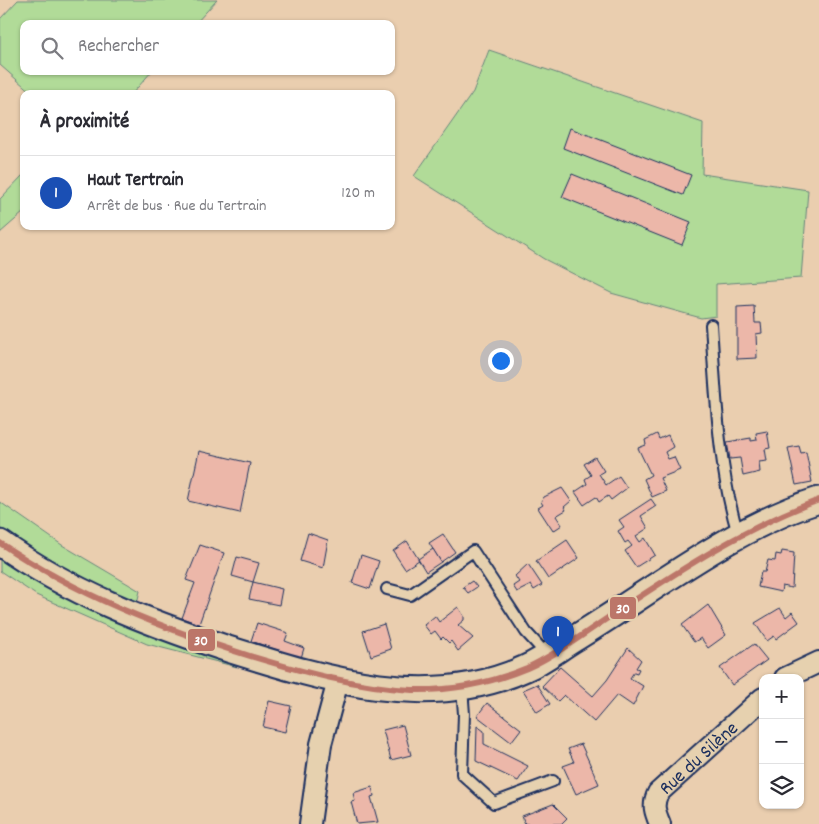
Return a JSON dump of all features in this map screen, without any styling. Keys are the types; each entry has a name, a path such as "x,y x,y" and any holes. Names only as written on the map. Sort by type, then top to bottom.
{"street":[{"path":"0,543 57,580 104,604 158,626 289,668 338,681 375,688 432,690 462,688 492,681 527,667 738,534 758,523 819,500"},
{"path":"794,674 819,662"},
{"path":"310,824 321,744 338,681"},
{"name":"Rue du Silène","path":"660,824 654,811 654,801 658,793 759,702"}],"lane":[{"path":"711,325 717,418 731,507 738,534"},
{"path":"386,590 410,595 473,551 526,632 547,655"},
{"path":"462,688 464,714 462,774 494,803 553,781"}],"green space":[{"path":"18,0 217,0 199,20 20,20 20,75 149,75 135,90 28,90 0,65 0,19"},
{"path":"489,50 703,123 702,174 808,190 801,278 716,284 716,316 701,318 611,293 544,259 414,176 473,92"},
{"path":"20,178 20,216 0,233 0,199"},
{"path":"0,502 62,545 140,591 136,607 243,647 237,667 147,644 36,595 0,571"}],"building":[{"path":"570,128 691,175 683,195 563,148"},
{"path":"572,174 691,222 682,245 562,197"},
{"path":"754,306 755,323 761,323 762,333 756,334 757,358 737,359 737,307"},
{"path":"767,431 770,448 765,449 767,461 759,462 760,472 743,476 740,458 730,459 727,442 751,438 751,441 757,440 756,433"},
{"path":"657,434 659,439 668,435 673,447 665,452 668,459 674,457 680,470 660,478 666,491 652,497 644,479 651,475 638,448 646,445 645,440"},
{"path":"799,446 801,453 806,452 812,482 796,485 788,448"},
{"path":"199,451 250,463 240,513 188,501"},
{"path":"595,457 604,471 599,474 606,485 619,476 627,488 611,500 608,496 599,502 596,497 584,505 575,492 587,484 585,479 591,475 584,464"},
{"path":"562,488 571,501 564,507 566,510 556,516 562,525 553,531 538,508 543,505 541,502 544,497"},
{"path":"651,499 656,506 641,516 648,528 636,536 640,542 645,538 655,555 636,567 625,551 632,546 628,541 625,543 618,531 624,527 619,520"},
{"path":"308,533 328,540 323,568 300,561"},
{"path":"443,534 455,552 441,562 429,543"},
{"path":"567,540 579,558 548,579 536,561"},
{"path":"407,541 419,560 405,569 393,551"},
{"path":"200,545 224,553 199,624 182,618 195,583 186,580"},
{"path":"433,549 441,562 426,572 418,559"},
{"path":"782,551 794,553 792,588 782,586 781,592 758,587 761,572 765,572 768,560 775,561 776,554 781,555"},
{"path":"361,555 379,561 370,589 352,583"},
{"path":"237,557 259,563 253,582 232,576"},
{"path":"528,564 542,585 534,590 531,585 517,592 513,586 519,582 515,576"},
{"path":"472,581 477,587 468,593 463,587"},
{"path":"253,582 282,589 279,605 249,599"},
{"path":"708,605 726,635 708,648 701,638 694,642 682,625"},
{"path":"458,607 464,616 464,620 458,625 473,638 458,651 451,641 449,643 443,637 441,639 435,631 431,634 424,625 435,616 439,622"},
{"path":"780,608 786,617 792,612 799,622 776,639 774,636 767,641 755,623"},
{"path":"257,623 288,633 285,641 304,648 301,658 251,641"},
{"path":"384,624 391,649 371,656 363,631"},
{"path":"754,644 767,660 732,685 720,668"},
{"path":"628,648 641,660 636,668 639,669 637,673 634,672 630,678 643,686 633,706 617,695 594,722 564,695 558,701 542,686 560,667 593,696 607,680"},
{"path":"537,684 550,704 537,712 523,690"},
{"path":"269,701 291,706 285,732 263,727"},
{"path":"487,703 521,729 511,742 477,716"},
{"path":"403,725 411,755 391,760 383,730"},
{"path":"477,726 484,731 484,744 528,766 518,781 476,761"},
{"path":"581,744 599,784 576,794 563,766 574,762 568,749"},
{"path":"372,787 374,796 371,797 378,822 357,824 351,802 355,801 353,793"},
{"path":"553,804 567,818 561,824 525,824 522,816"}],"transit line":[{"name":"30","path":"0,543 29,562 89,594 184,634 270,662 330,678 371,686 427,690 485,682 538,663 667,579 740,536 819,500"}],"place":[{"name":"Haut Tertrain","path":"558,657"}]}
